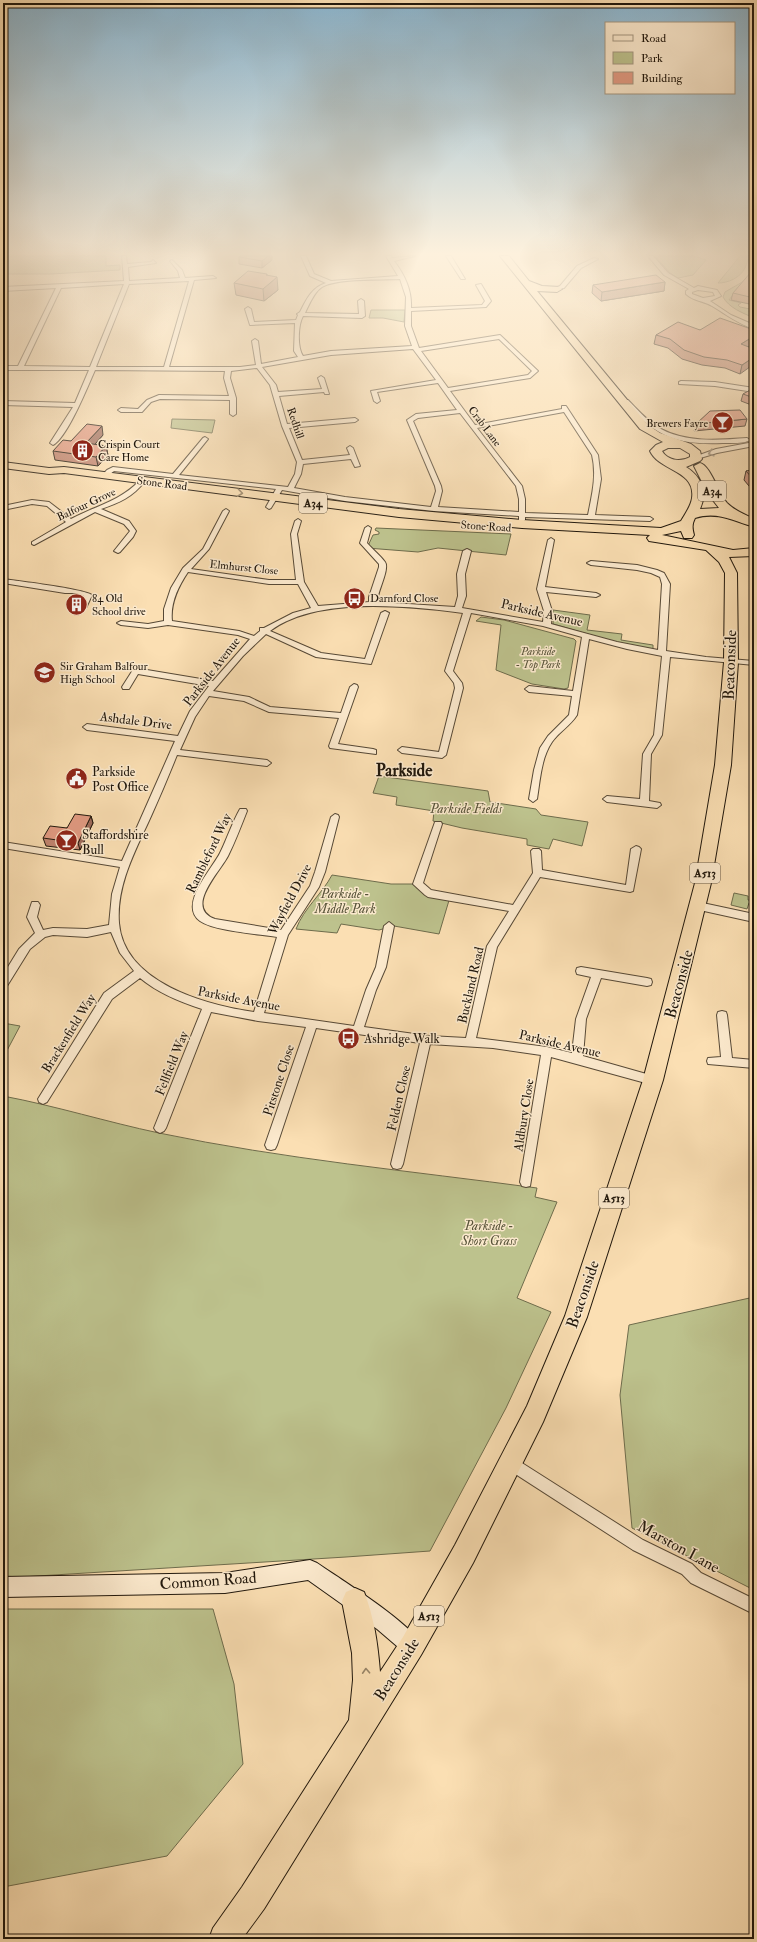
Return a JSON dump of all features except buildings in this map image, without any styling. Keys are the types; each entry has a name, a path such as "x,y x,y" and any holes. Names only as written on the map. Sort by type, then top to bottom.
{"highway":[{"path":"568,347 658,457 669,462 685,464 696,458 693,449 656,435 644,427 619,394 579,347"},
{"path":"656,454 660,447 668,444 679,444"},
{"name":"A34","path":"696,458 708,484 721,504 736,516"},
{"name":"A34","path":"669,462 685,471 696,483 699,494 689,519"},
{"name":"Stone Road","path":"3,465 49,471 64,470 104,476 139,484"},
{"name":"Stone Road","path":"49,471 60,475 400,513 522,519 661,532 675,529 689,519 709,512 736,516"},
{"name":"Stone Road","path":"275,498 353,517 675,540 733,554 754,553"},
{"path":"736,516 754,523"},
{"path":"689,519 685,530 688,535 709,548"},
{"name":"Beaconside","path":"224,1939 253,1898 412,1646 464,1554 512,1463 535,1414 576,1317 653,1080 698,906 723,765 730,662 731,574 725,560 709,548"},
{"path":"731,574 744,558 754,553"},
{"path":"354,1601 366,1653 367,1680 363,1723"}],"street":[{"path":"20,368 30,347"},
{"path":"53,443 60,436 77,405 102,347"},
{"path":"166,369 173,347"},
{"path":"256,347 260,366"},
{"path":"297,347 297,351 301,358"},
{"path":"3,368 228,369 260,366 339,352 416,349 433,347"},
{"path":"447,390 530,376 535,371 510,347"},
{"name":"Crab Lane","path":"416,349 447,390 461,412 519,486 522,499 522,519"},
{"name":"Redhill","path":"260,366 273,385 285,426 300,462"},
{"path":"228,369 227,378 233,398 233,414"},
{"path":"276,394 326,391 321,378"},
{"path":"377,401 374,391 440,381"},
{"path":"681,383 715,384 754,390"},
{"path":"619,394 658,429 668,434 687,439 712,442 746,440"},
{"path":"121,410 140,410 149,401 159,397 233,398"},
{"path":"3,403 77,405"},
{"path":"473,427 565,408 595,455 597,461 599,472 591,517"},
{"path":"434,509 439,491 438,486 410,420 416,416 461,412"},
{"path":"285,426 354,420"},
{"path":"174,477 205,439"},
{"path":"679,444 711,445 754,439"},
{"path":"696,458 716,451 754,444"},
{"path":"350,448 357,466"},
{"path":"290,489 298,474 300,462 353,457"},
{"path":"104,476 109,471 113,470 272,487 275,498"},
{"name":"Balfour Grove","path":"34,543 96,509 121,501 139,484"},
{"name":"Stone Road","path":"275,498 290,489 345,499 522,519 591,517 650,519"},
{"path":"3,508 32,502 49,504 70,522"},
{"path":"96,509 111,518 126,522 130,526 132,531 131,536 118,551"},
{"path":"168,623 166,614 168,604 186,570 205,550 226,511"},
{"path":"298,521 294,534 300,582 316,608"},
{"path":"368,528 363,543 382,563 383,567 373,596 373,604"},
{"path":"547,625 548,611 541,589 551,540"},
{"path":"458,609 462,596 461,574 467,551"},
{"path":"596,565 646,569 659,573 663,576 666,584 664,652 658,735 647,754 644,803"},
{"name":"Elmhurst Close","path":"186,570 269,582 300,582"},
{"path":"3,581 65,591 76,591 88,595 82,608"},
{"path":"541,589 596,595"},
{"name":"Parkside Avenue","path":"653,1080 548,1051 510,1045 426,1039 258,1017 208,1008 157,985 140,972 123,950 114,927 119,886 126,865 192,714 254,638 263,630 283,618 316,608 373,604 458,609 507,616 547,625 627,647 730,662 754,663"},
{"path":"402,750 442,755 459,688 449,671 468,610"},
{"path":"263,630 319,655 368,662 385,612"},
{"path":"121,623 148,626 168,623 239,633 254,638"},
{"path":"533,799 544,750 549,742 568,724 573,715 586,636"},
{"path":"126,687 138,668 215,684"},
{"path":"354,687 333,746 373,752"},
{"path":"529,689 577,694"},
{"path":"208,693 246,699 269,709 344,716"},
{"name":"Ashdale Drive","path":"87,727 181,739"},
{"path":"176,752 268,763"},
{"path":"607,799 657,805"},
{"name":"Rambleford Way","path":"243,810 222,857 197,901 198,912 204,919 214,923 283,934"},
{"name":"Wayfield Drive","path":"258,1017 283,934 314,887 320,872 335,817"},
{"path":"438,824 418,884 428,893 516,909"},
{"path":"3,845 126,865"},
{"path":"536,851 538,873 630,889 636,849"},
{"name":"Buckland Road","path":"470,1043 492,946 538,873"},
{"path":"35,905 32,917 40,934"},
{"path":"698,906 754,918"},
{"path":"358,1030 371,990 382,967 389,926"},
{"path":"3,983 29,942 40,934 58,930 78,934 95,933 114,927"},
{"path":"581,971 647,982"},
{"name":"Brackenfield Way","path":"43,1099 108,996 140,972"},
{"path":"577,1059 581,1019 597,974"},
{"name":"Fellfield Way","path":"160,1128 208,1008"},
{"path":"722,1015 727,1062"},
{"name":"Pitstone Close","path":"271,1145 312,1024"},
{"name":"Felden Close","path":"397,1164 426,1039"},
{"name":"Aldbury Close","path":"526,1182 548,1051"},
{"path":"712,1062 754,1064"},
{"name":"Marston Lane","path":"512,1463 638,1545 687,1569 696,1578 754,1607"},
{"name":"Common Road","path":"3,1587 225,1582 310,1570 354,1601 412,1646"}],"green space":[{"path":"172,419 215,420 212,433 171,428"},
{"path":"376,528 511,534 506,555 438,548 418,552 367,548 373,535 379,534 379,532 375,530"},
{"path":"553,610 590,615 587,630 622,634 621,640 653,645 653,649 633,647 553,624"},
{"name":"Parkside - Top Park","path":"481,617 504,620 574,639 576,641 568,688 564,689 532,684 496,670 501,625 476,621"},
{"name":"Parkside Fields","path":"379,776 488,791 490,802 536,809 541,815 588,822 582,846 553,839 549,849 527,845 527,839 462,828 433,821 434,811 396,805 397,797 373,793"},
{"name":"Parkside - Middle Park","path":"332,875 391,884 418,884 428,893 450,897 439,934 394,926 379,930 341,924 337,933 296,929 299,921"},
{"path":"734,893 748,896 748,900 754,901 754,905 749,903 747,909 731,905"},
{"path":"3,1023 20,1026 3,1058"},
{"name":"Parkside - Short Grass","path":"3,1096 42,1104 140,1129 206,1142 347,1164 537,1188 535,1197 557,1202 517,1298 551,1312 506,1408 430,1551 21,1577 3,1576"},
{"path":"754,1297 754,1590 632,1528 620,1395 629,1325"},
{"path":"3,1609 213,1609 234,1684 243,1764 167,1856 3,1887"}],"place":[{"name":"Brewers Fayre","path":"723,423"},
{"name":"Crispin Court Care Home","path":"82,450"},
{"name":"Darnford Close","path":"354,598"},
{"name":"84 Old School drive","path":"76,604"},
{"name":"Sir Graham Balfour High School","path":"44,672"},
{"name":"Parkside Post Office","path":"76,778"},
{"name":"Staffordshire Bull","path":"67,841"},
{"name":"Ashridge Walk","path":"348,1038"}],"district":[{"name":"Parkside","path":"404,770"}]}
